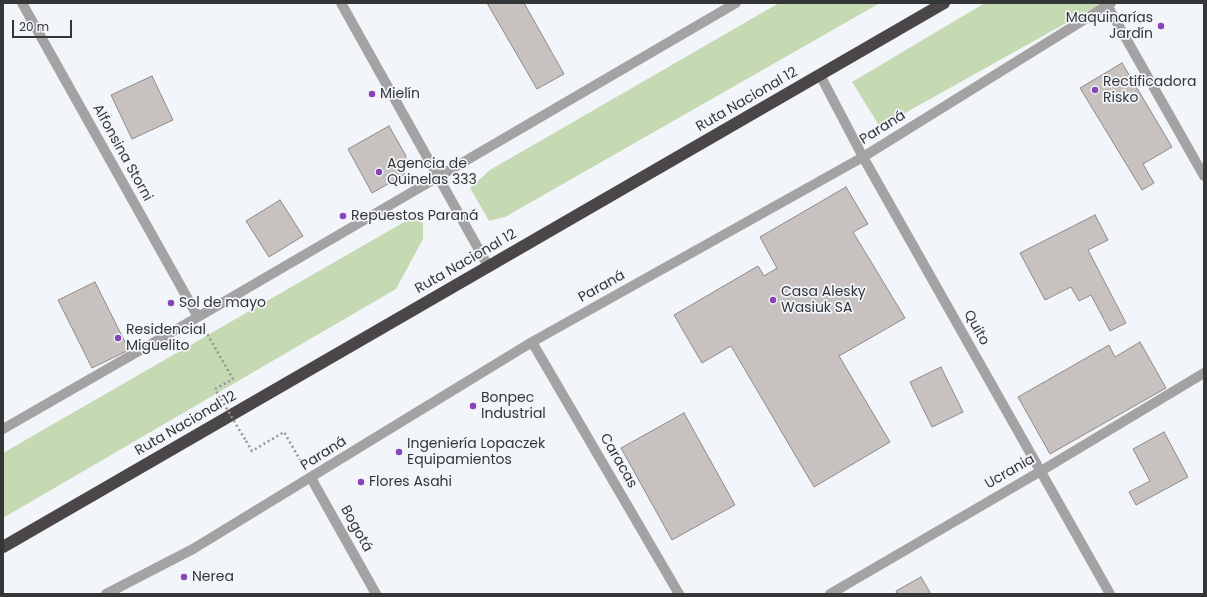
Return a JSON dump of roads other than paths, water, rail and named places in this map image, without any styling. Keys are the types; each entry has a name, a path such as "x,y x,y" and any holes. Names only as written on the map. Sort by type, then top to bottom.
{"highway":[{"name":"Ruta Nacional 12","path":"3,547 944,3"}],"street":[{"name":"Alfonsina Storni","path":"22,3 198,317"},
{"path":"341,3 488,266"},
{"path":"3,429 736,3"},
{"path":"1109,4 1204,176"},
{"name":"Paraná","path":"106,594 193,549 532,342 863,157 1109,4"},
{"name":"Quito","path":"820,75 863,157 1110,594"},
{"name":"Caracas","path":"532,342 679,594"},
{"name":"Ucrania","path":"830,594 1204,373"},
{"name":"Bogotá","path":"311,478 376,594"}],"place":[{"name":"Maquinarías Jardín","path":"1161,26"},
{"name":"Rectificadora Risko","path":"1095,90"},
{"name":"Mielín","path":"372,94"},
{"name":"Agencia de Quinelas 333","path":"379,172"},
{"name":"Repuestos Paraná","path":"343,216"},
{"name":"Casa Alesky Wasiuk SA","path":"773,300"},
{"name":"Sol de mayo","path":"171,303"},
{"name":"Residencial Miguelito","path":"118,338"},
{"name":"Bonpec Industrial","path":"473,406"},
{"name":"Ingeniería Lopaczek Equipamientos","path":"399,452"},
{"name":"Flores Asahi","path":"361,482"},
{"name":"Nerea","path":"184,577"}]}
